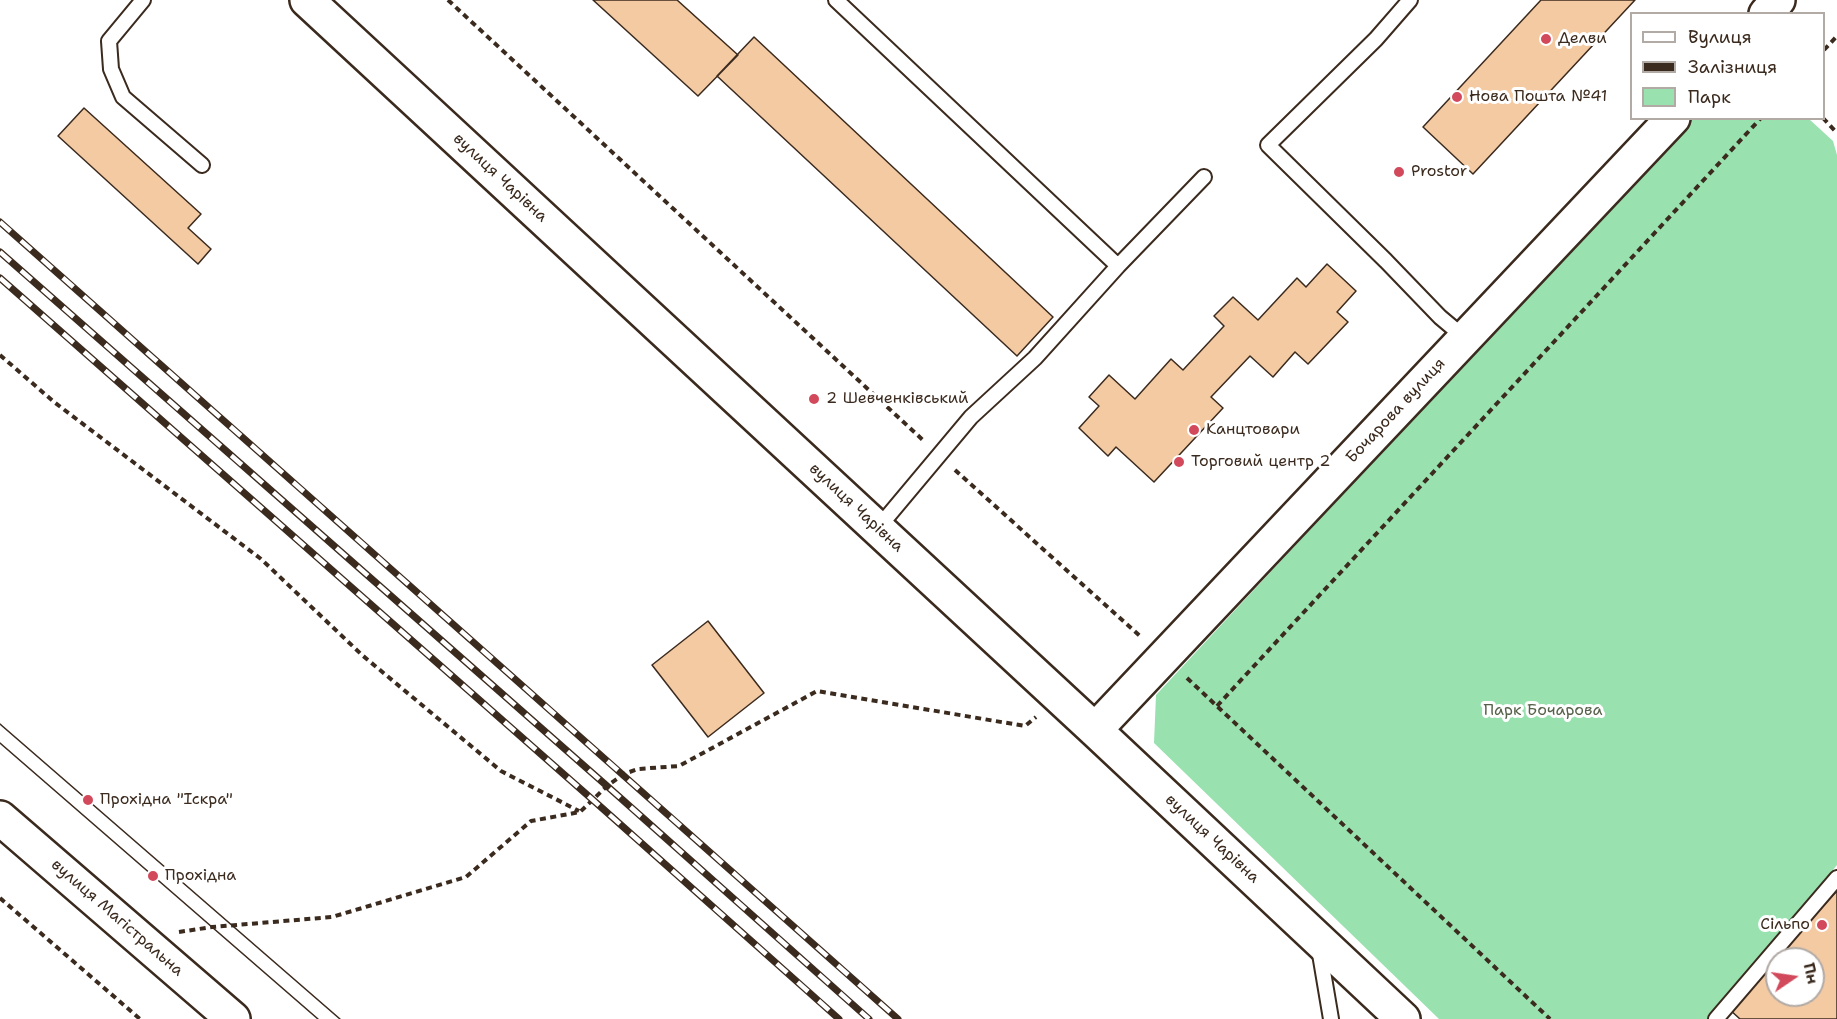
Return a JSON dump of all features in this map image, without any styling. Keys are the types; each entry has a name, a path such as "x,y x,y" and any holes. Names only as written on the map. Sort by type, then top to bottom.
{"main road":[{"name":"вулиця Чарівна","path":"307,0 1059,696 1404,1019"},
{"path":"1768,12 1778,0"},
{"name":"Бочарова вулиця","path":"1095,730 1671,120"},
{"name":"вулиця Магістральна","path":"0,818 233,1019"}],"lane":[{"path":"143,0 109,40 111,69 123,97 202,165"},
{"path":"836,0 1118,266"},
{"path":"1410,0 1376,39 1268,145 1440,317 1465,338"},
{"path":"878,528 971,417 1035,358 1118,266 1204,177"},
{"path":"1716,1019 1837,878"},
{"path":"1317,938 1331,1019"}],"path":[{"path":"448,0 939,455 1217,706 1550,1019"},
{"path":"1825,49 1837,36"},
{"path":"1217,706 1759,120"},
{"path":"1825,120 1837,133"},
{"path":"0,355 54,402 261,559 362,655 501,771 580,812"},
{"path":"141,939 212,927 332,917 466,877 531,821 580,812 607,786 624,774 638,769 679,766 817,691 1025,726 1059,696"},
{"path":"0,898 140,1019"}],"green space":[{"name":"Парк Бочарова","path":"1691,120 1810,120 1833,141 1837,155 1837,865 1769,947 1765,947 1765,952 1709,1019 1439,1019 1154,743 1156,695"}],"building":[{"path":"593,0 677,0 738,55 698,96"},
{"path":"1541,0 1635,0 1473,174 1423,127"},
{"path":"754,37 1053,317 1017,356 717,76"},
{"path":"84,108 201,214 188,228 211,249 198,264 58,136"},
{"path":"1327,264 1356,291 1337,312 1348,322 1308,364 1295,352 1273,377 1250,356 1211,397 1223,408 1154,482 1116,447 1108,456 1079,428 1099,406 1089,397 1109,375 1135,399 1171,359 1183,370 1224,326 1214,316 1233,297 1258,320 1297,278 1306,287"},
{"path":"708,621 764,693 708,737 652,665"},
{"name":"Сільпо","path":"1837,891 1837,1019 1740,1019 1729,1009 1765,970 1765,1007 1825,1007 1825,947 1786,947"}],"tram line":[{"path":"0,724 340,1019"},
{"path":"0,743 318,1019"}],"railway":[{"path":"0,222 898,1019"},
{"path":"0,252 869,1019"},
{"path":"0,278 839,1019"}],"place":[{"name":"Делви","path":"1546,39"},
{"name":"Нова Пошта №41","path":"1457,97"},
{"name":"Prostor","path":"1399,172"},
{"name":"2 Шевченківський","path":"814,399"},
{"name":"Канцтовари","path":"1194,430"},
{"name":"Торговий центр 2","path":"1179,462"},
{"name":"Прохідна \"Іскра\"","path":"88,800"},
{"name":"Прохідна","path":"153,876"},
{"name":"Сільпо","path":"1822,925"}]}
